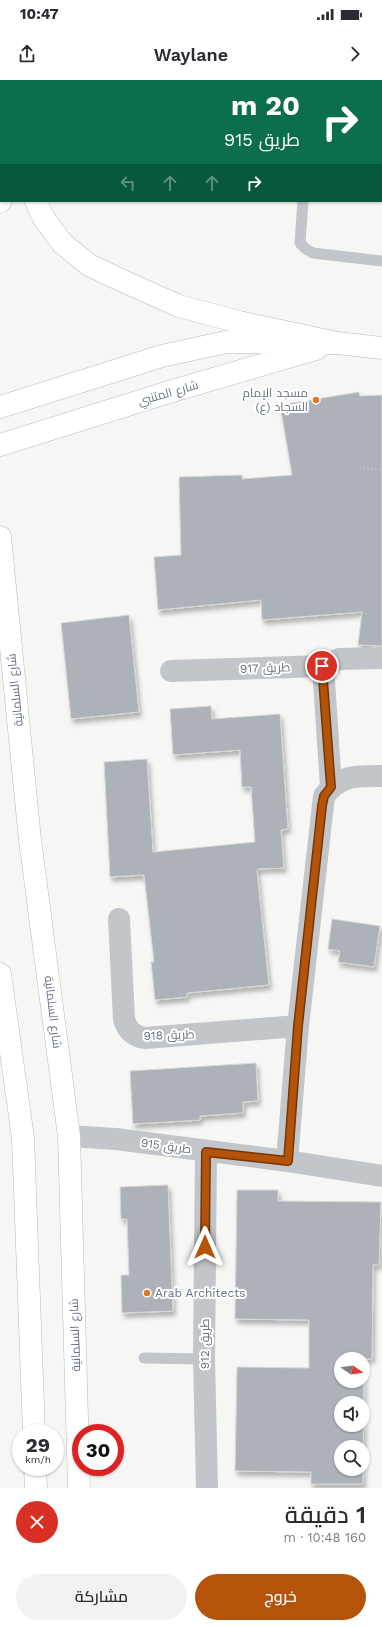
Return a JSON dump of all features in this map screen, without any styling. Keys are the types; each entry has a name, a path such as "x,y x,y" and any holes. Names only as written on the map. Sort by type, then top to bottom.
{"main road":[{"path":"36,202 43,217 62,243 89,265 125,282 179,306 239,322 337,343"},
{"name":"شارع المتنبي","path":"0,407 162,356 226,342 337,343 382,348"},
{"name":"شارع المتنبي","path":"0,445 169,392 337,343"},
{"name":"شارع السلمانية","path":"0,537 30,840 69,1136 79,1488"},
{"path":"0,974 24,1138 34,1424"},
{"path":"35,1476 36,1488"}],"street":[{"name":"طريق 917","path":"171,671 322,666 339,659 382,658"},
{"path":"322,666 331,787"},
{"path":"288,1161 298,1026 324,796 331,787 342,780 353,776 382,776"},
{"name":"طريق 918","path":"119,919 124,1019 129,1030 133,1034 145,1038 298,1026"},
{"name":"طريق 915","path":"69,1136 116,1139 206,1152 288,1161 382,1176"},
{"name":"طريق 912","path":"206,1152 204,1359 206,1488"}],"lane":[{"path":"303,202 300,243 306,249 313,253 382,261"},
{"path":"144,1358 204,1359"}],"path":[{"path":"359,468 382,470"}],"building":[{"path":"359,392 360,396 382,395 382,646 358,645 362,612 262,620 261,600 158,610 154,557 181,555 179,477 242,475 242,479 292,475 280,405"},
{"path":"129,615 139,712 71,719 61,623"},
{"path":"211,706 212,719 280,714 288,829 281,830 284,868 258,869 257,871 269,985 187,993 187,997 155,1000 151,962 154,962 144,875 110,877 104,762 147,759 153,852 255,842 251,787 242,787 240,750 173,755 170,709"},
{"path":"332,919 380,926 374,967 338,962 340,951 328,949"},
{"path":"256,1063 258,1101 243,1102 243,1113 200,1116 200,1120 133,1124 130,1071"},
{"path":"168,1185 173,1311 122,1313 121,1275 129,1275 127,1219 121,1219 120,1187"},
{"path":"237,1190 278,1190 278,1201 381,1202 379,1265 373,1265 372,1359 370,1359 370,1352 334,1352 334,1388 364,1388 364,1396 334,1396 334,1432 363,1432 363,1440 334,1440 334,1476 363,1476 363,1484 311,1484 311,1472 235,1471 237,1367 309,1368 309,1320 235,1319"}],"place":[{"name":"مسجد الإمام السجاد (ع)","path":"316,400"},
{"name":"Arab Architects","path":"147,1293"}],"route":[{"path":"205,1247 206,1152 288,1161 298,1026 322,806 324,796 331,787 322,666"}]}
